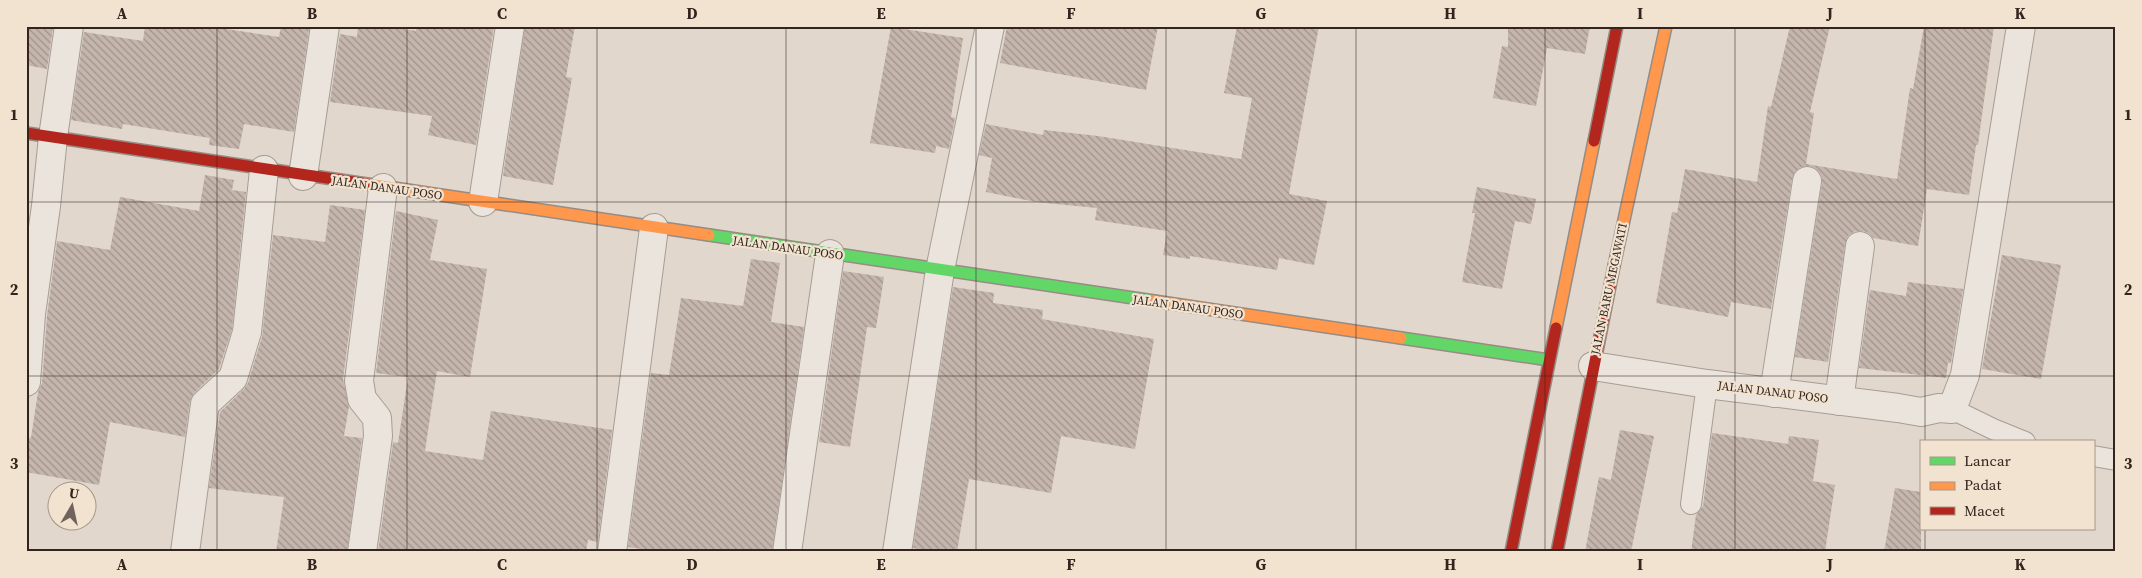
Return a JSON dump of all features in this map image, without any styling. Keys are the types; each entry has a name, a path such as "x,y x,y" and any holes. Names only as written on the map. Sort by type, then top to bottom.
{"main road":[{"path":"1511,552 1617,26"},
{"name":"JALAN BARU MEGAWATI","path":"1557,552 1593,366 1666,26"},
{"name":"JALAN DANAU POSO","path":"39,135 383,188 1549,360"}],"street":[{"path":"26,382 31,314 46,206 39,135 69,26"},
{"path":"303,176 325,26"},
{"path":"483,202 510,26"},
{"path":"897,552 940,270 990,26"},
{"path":"1952,409 1965,375 2021,26"},
{"path":"186,552 205,404 233,378 247,332 264,170"},
{"path":"1774,393 1807,181"},
{"path":"362,552 378,436 377,418 362,399 359,381 383,188"},
{"path":"612,552 654,228"},
{"path":"1839,400 1860,246"},
{"path":"787,552 830,254"},
{"name":"JALAN DANAU POSO","path":"1593,366 1707,384 1921,412 1939,408 1952,409"}],"lane":[{"path":"1692,504 1707,384"},
{"path":"1952,409 2020,440"},
{"path":"2094,456 2116,460"}],"building":[{"path":"26,26 53,27 47,69 26,65"},
{"path":"145,26 206,26 279,37 281,26 309,29 294,132 244,124 239,149 209,145 210,138 123,124 122,129 71,120 84,32 143,41"},
{"path":"358,26 385,26 416,31 417,26 494,26 476,145 428,135 432,116 330,102 340,34 357,37"},
{"path":"525,26 575,26 566,77 572,78 553,185 503,176"},
{"path":"1007,26 1158,26 1146,90 1000,63"},
{"path":"1237,26 1319,26 1289,194 1327,201 1314,265 1279,258 1277,270 1190,256 1190,259 1163,255 1167,231 1095,220 1097,208 1036,202 986,192 992,158 979,155 986,124 1043,135 1044,130 1098,136 1241,159 1252,98 1224,93"},
{"path":"1508,26 1590,26 1585,54 1547,48 1536,106 1493,98 1502,46 1508,47"},
{"path":"1790,26 1830,26 1810,112 1814,113 1806,164 1897,179 1910,88 1913,89 1924,26 1994,26 1978,145 1976,145 1969,195 1927,189 1918,246 1873,238 1869,233 1863,231 1855,231 1848,236 1845,244 1828,362 1795,357 1822,183 1821,175 1810,166 1801,167 1795,172 1792,179 1771,309 1731,302 1728,317 1656,303 1672,212 1677,213 1685,169 1757,182 1768,106 1771,107"},
{"path":"891,27 963,38 951,117 955,118 949,149 936,146 935,153 870,143"},
{"path":"205,175 234,180 232,190 246,192 232,329 219,369 194,393 190,401 185,437 110,422 99,485 98,480 71,480 26,472 26,437 31,438 38,392 42,383 47,316 57,241 110,250 120,197 199,211"},
{"path":"1477,187 1536,199 1531,224 1515,221 1502,289 1462,282 1475,213 1472,213"},
{"path":"330,205 365,210 343,379 349,406 344,436 362,438 347,552 276,552 284,497 209,488 220,412 248,383 262,337 273,235 325,242"},
{"path":"396,211 438,220 430,260 487,269 470,377 437,371 425,451 483,460 491,411 612,430 598,542 588,540 586,552 378,552 393,442 398,443 408,377 376,373"},
{"path":"2002,255 2061,265 2041,379 1982,369"},
{"path":"751,259 780,263 771,322 804,327 772,552 661,552 628,547 651,373 669,375 681,298 743,306"},
{"path":"843,271 884,277 876,328 867,327 850,447 819,442"},
{"path":"1908,282 1963,289 1951,363 1948,363 1946,378 1859,368 1870,290 1906,296"},
{"path":"953,287 994,293 993,303 1043,310 1042,319 1154,339 1135,449 1061,436 1051,493 969,479 957,552 937,552 913,548"},
{"path":"1620,430 1654,436 1631,552 1585,552 1599,477 1611,480"},
{"path":"1712,433 1788,444 1789,436 1819,440 1813,481 1835,485 1825,552 1691,552 1696,515 1703,506"},
{"path":"1895,488 1920,492 1921,552 1884,552"}],"traffic: fast":[{"path":"709,235 1154,301"},
{"path":"1401,338 1549,360"}],"traffic: slow":[{"path":"1614,266 1666,26"},
{"path":"1556,328 1594,141"},
{"path":"367,184 709,235"},
{"path":"1154,301 1401,338"}],"traffic: jam":[{"path":"1594,141 1617,26"},
{"path":"26,133 367,184"},
{"path":"1557,552 1614,266"},
{"path":"1511,552 1556,328"}]}
